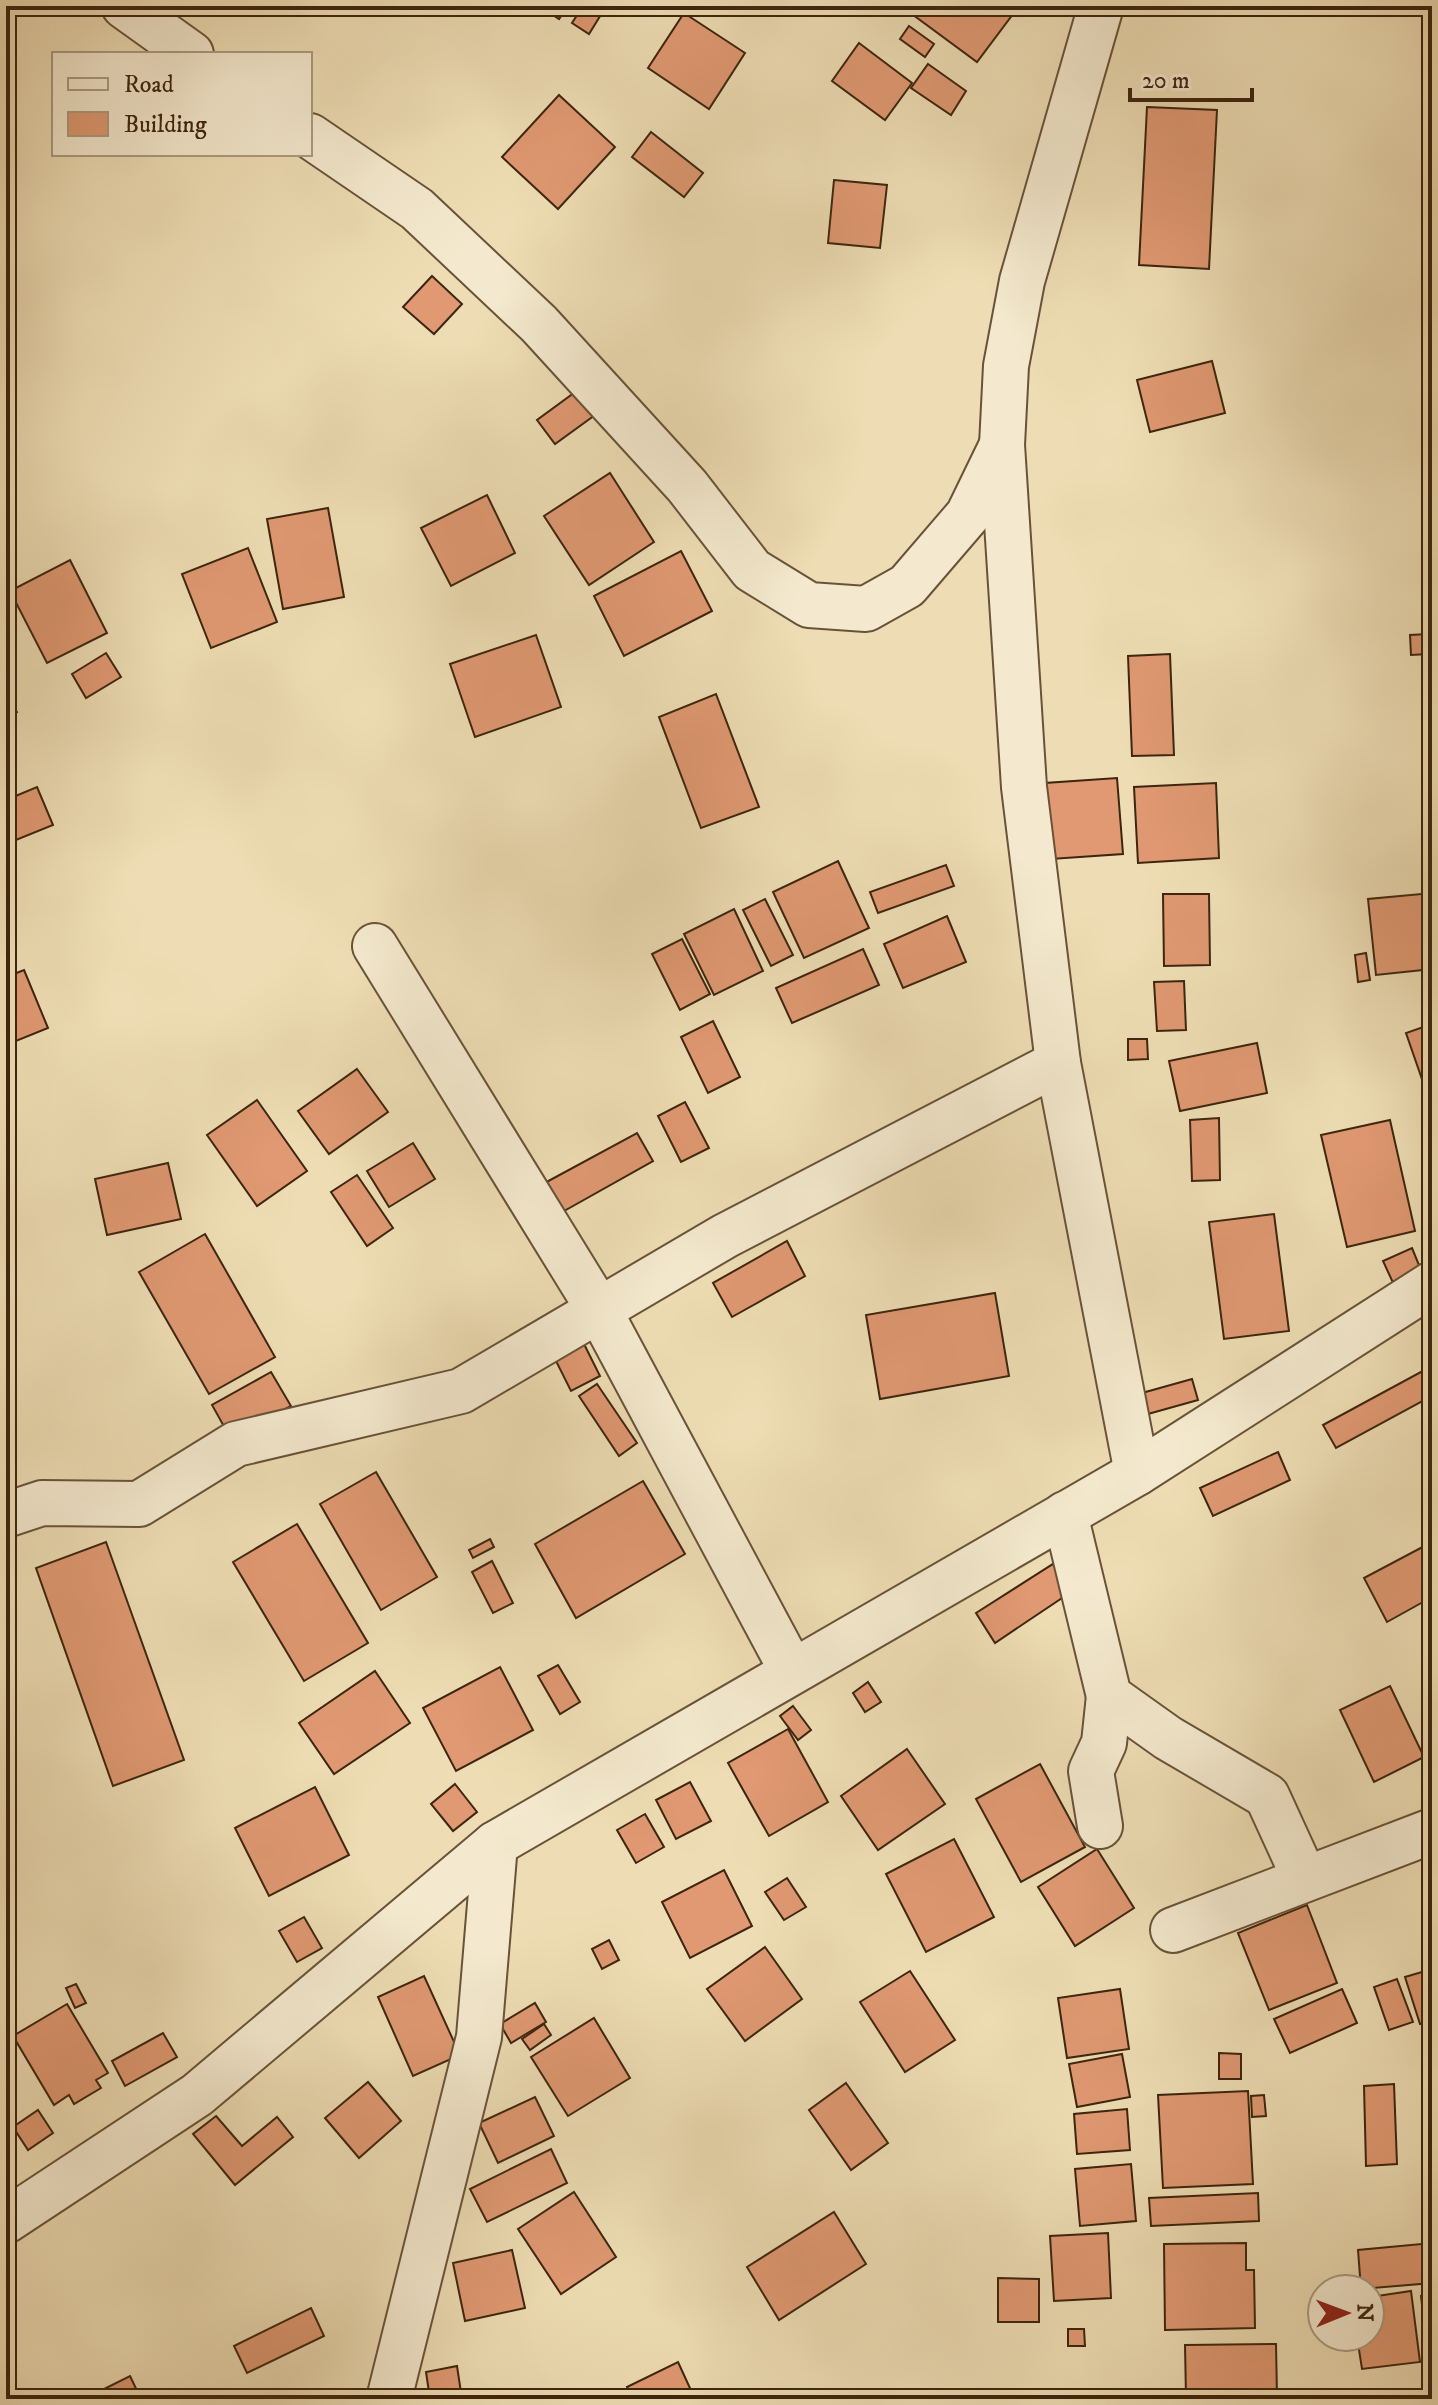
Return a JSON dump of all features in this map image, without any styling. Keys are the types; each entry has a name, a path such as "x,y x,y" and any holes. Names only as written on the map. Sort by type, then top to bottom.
{"street":[{"path":"124,6 188,52"},
{"path":"1101,6 1022,281 1006,366 1002,445 1024,787 1058,1063 1137,1473"},
{"path":"312,137 417,209 450,240 560,347 687,486 752,570 809,605 866,609 907,586 968,515 1002,445"},
{"path":"375,946 599,1310 792,1671"},
{"path":"6,1515 42,1503 139,1504 236,1444 461,1391 725,1236 1058,1063"},
{"path":"6,2221 197,2095 495,1844 1137,1473 1432,1284"},
{"path":"1065,1514 1109,1696 1104,1743 1091,1771 1100,1826"},
{"path":"1109,1696 1168,1738 1267,1796 1305,1879"},
{"path":"1173,1930 1432,1831"},
{"path":"389,2399 479,2037 495,1844"}],"building":[{"path":"540,6 568,6 559,19"},
{"path":"583,6 605,8 589,34 572,23"},
{"path":"901,6 1019,6 977,62"},
{"path":"684,13 745,53 709,109 648,68"},
{"path":"909,26 934,44 925,57 900,39"},
{"path":"859,43 912,83 885,120 832,81"},
{"path":"928,64 966,91 951,115 911,88"},
{"path":"559,95 615,147 558,209 502,157"},
{"path":"1147,107 1217,110 1209,269 1139,265"},
{"path":"651,132 703,173 684,197 632,157"},
{"path":"834,180 887,185 880,248 828,243"},
{"path":"432,276 462,304 434,334 403,307"},
{"path":"1212,361 1225,413 1150,432 1137,380"},
{"path":"578,390 595,415 555,444 537,420"},
{"path":"610,473 654,542 589,585 544,516"},
{"path":"487,495 515,553 451,586 421,528"},
{"path":"328,508 344,597 283,609 267,519"},
{"path":"248,548 277,622 211,648 182,574"},
{"path":"681,551 712,611 624,656 594,596"},
{"path":"70,560 107,633 47,663 10,591"},
{"path":"1428,634 1429,654 1411,655 1410,635"},
{"path":"536,635 561,707 475,737 450,664"},
{"path":"106,653 121,677 86,698 72,674"},
{"path":"1170,654 1174,755 1132,756 1128,656"},
{"path":"716,694 759,807 701,828 659,717"},
{"path":"6,698 17,712 6,721"},
{"path":"1117,778 1123,854 1051,859 1045,783"},
{"path":"1216,783 1219,858 1138,863 1134,787"},
{"path":"37,787 53,825 6,844 6,800"},
{"path":"838,861 869,928 804,958 773,892"},
{"path":"946,865 954,886 878,913 870,892"},
{"path":"1432,893 1432,969 1376,975 1368,899"},
{"path":"1163,894 1209,894 1210,965 1164,966"},
{"path":"765,899 793,955 771,966 743,910"},
{"path":"734,909 763,971 714,995 684,934"},
{"path":"947,916 966,962 903,988 884,944"},
{"path":"682,939 710,994 680,1010 652,954"},
{"path":"863,949 879,985 792,1023 776,988"},
{"path":"1366,953 1370,980 1358,982 1355,955"},
{"path":"24,970 48,1028 11,1043 6,1031 6,977"},
{"path":"1184,981 1186,1030 1157,1031 1154,982"},
{"path":"713,1021 740,1077 708,1093 681,1037"},
{"path":"1432,1024 1432,1082 1424,1085 1406,1033"},
{"path":"1128,1039 1147,1039 1148,1059 1128,1060"},
{"path":"1257,1043 1267,1093 1180,1111 1169,1061"},
{"path":"357,1069 388,1112 329,1154 298,1111"},
{"path":"6,1073 14,1089 6,1093"},
{"path":"257,1100 307,1171 257,1206 207,1135"},
{"path":"685,1102 709,1148 681,1162 658,1116"},
{"path":"1219,1118 1220,1180 1192,1181 1190,1120"},
{"path":"1390,1120 1415,1231 1347,1247 1321,1135"},
{"path":"637,1133 653,1161 557,1215 541,1185"},
{"path":"413,1143 435,1179 389,1207 367,1171"},
{"path":"168,1163 181,1219 107,1235 95,1179"},
{"path":"357,1175 393,1228 367,1246 331,1192"},
{"path":"1274,1214 1289,1331 1224,1339 1209,1222"},
{"path":"205,1234 275,1357 209,1394 139,1272"},
{"path":"787,1241 805,1276 732,1317 713,1283"},
{"path":"1412,1248 1423,1275 1395,1287 1383,1261"},
{"path":"995,1293 1009,1376 880,1399 866,1315"},
{"path":"582,1340 600,1376 571,1391 553,1355"},
{"path":"1432,1366 1432,1396 1336,1448 1323,1425"},
{"path":"271,1372 291,1406 231,1439 212,1405"},
{"path":"1192,1379 1198,1400 1148,1414 1142,1393"},
{"path":"597,1384 637,1443 619,1456 579,1396"},
{"path":"1278,1452 1290,1480 1213,1516 1200,1488"},
{"path":"376,1472 437,1577 381,1610 320,1504"},
{"path":"643,1481 685,1554 576,1618 535,1544"},
{"path":"297,1524 368,1643 304,1681 233,1562"},
{"path":"490,1539 494,1547 473,1558 469,1550"},
{"path":"106,1542 184,1760 113,1786 36,1568"},
{"path":"1432,1542 1432,1597 1387,1622 1364,1578"},
{"path":"492,1561 513,1603 493,1613 472,1572"},
{"path":"1053,1564 1071,1592 995,1643 976,1613"},
{"path":"558,1665 580,1702 560,1714 538,1676"},
{"path":"500,1667 533,1730 456,1771 423,1708"},
{"path":"375,1671 410,1723 334,1774 299,1723"},
{"path":"868,1682 881,1702 865,1712 853,1693"},
{"path":"1390,1686 1424,1757 1374,1782 1340,1710"},
{"path":"793,1706 811,1730 798,1740 780,1716"},
{"path":"788,1729 828,1802 769,1836 728,1763"},
{"path":"907,1749 945,1804 878,1850 841,1796"},
{"path":"1040,1764 1085,1847 1021,1882 976,1799"},
{"path":"690,1782 711,1821 676,1839 656,1800"},
{"path":"455,1784 477,1812 453,1831 431,1804"},
{"path":"315,1787 349,1855 269,1896 235,1828"},
{"path":"645,1814 664,1847 636,1863 617,1830"},
{"path":"954,1839 994,1917 926,1952 886,1874"},
{"path":"1097,1849 1134,1908 1075,1946 1038,1887"},
{"path":"724,1870 752,1926 690,1958 662,1902"},
{"path":"787,1878 806,1907 784,1920 765,1892"},
{"path":"1307,1905 1337,1983 1269,2010 1238,1933"},
{"path":"304,1917 322,1948 297,1962 279,1931"},
{"path":"609,1940 619,1960 602,1969 592,1949"},
{"path":"765,1947 802,1999 745,2041 707,1989"},
{"path":"1432,1969 1432,2020 1420,2024 1405,1977"},
{"path":"910,1971 955,2040 905,2072 860,2002"},
{"path":"424,1976 460,2055 413,2076 378,1997"},
{"path":"1397,1979 1413,2022 1389,2030 1374,1987"},
{"path":"76,1984 86,2003 75,2008 66,1988"},
{"path":"1120,1989 1129,2049 1067,2058 1058,1998"},
{"path":"1342,1989 1357,2023 1290,2053 1274,2019"},
{"path":"535,2003 546,2022 511,2043 500,2024"},
{"path":"67,2004 108,2073 96,2080 101,2088 74,2104 69,2095 54,2105 13,2036"},
{"path":"594,2018 630,2078 568,2116 531,2057"},
{"path":"544,2024 551,2035 530,2050 522,2039"},
{"path":"163,2033 177,2057 125,2086 112,2061"},
{"path":"1219,2053 1241,2054 1241,2079 1219,2079"},
{"path":"1122,2054 1130,2097 1077,2107 1069,2064"},
{"path":"368,2082 401,2121 359,2158 325,2118"},
{"path":"846,2083 888,2143 851,2170 809,2110"},
{"path":"1394,2084 1397,2164 1366,2166 1364,2086"},
{"path":"1248,2091 1253,2184 1163,2188 1158,2095"},
{"path":"1264,2095 1266,2116 1252,2117 1251,2096"},
{"path":"535,2097 554,2136 498,2163 479,2123"},
{"path":"1127,2109 1130,2150 1077,2154 1074,2114"},
{"path":"38,2110 53,2133 28,2150 13,2127"},
{"path":"216,2116 242,2146 277,2117 293,2137 235,2185 193,2134"},
{"path":"551,2149 567,2183 487,2222 470,2189"},
{"path":"1131,2164 1136,2221 1080,2226 1075,2169"},
{"path":"574,2192 616,2257 561,2294 518,2229"},
{"path":"1258,2193 1259,2221 1151,2226 1149,2198"},
{"path":"834,2212 866,2264 779,2320 747,2267"},
{"path":"1108,2233 1111,2298 1054,2301 1050,2236"},
{"path":"1246,2243 1246,2270 1254,2270 1255,2328 1165,2330 1164,2244"},
{"path":"1432,2243 1432,2283 1386,2287 1386,2273 1360,2273 1358,2250"},
{"path":"512,2250 525,2308 465,2321 453,2263"},
{"path":"998,2278 1039,2279 1039,2322 998,2322"},
{"path":"1411,2291 1420,2362 1362,2369 1360,2353 1386,2353 1386,2295"},
{"path":"1432,2295 1432,2358 1428,2358 1421,2296"},
{"path":"311,2308 324,2336 247,2373 234,2346"},
{"path":"1068,2329 1084,2329 1085,2346 1068,2346"},
{"path":"1276,2344 1277,2396 1186,2397 1185,2345"},
{"path":"678,2362 695,2399 633,2399 627,2387"},
{"path":"457,2366 462,2399 430,2399 426,2372"},
{"path":"130,2376 141,2399 84,2399"},
{"path":"758,2391 762,2399 744,2399"}]}
